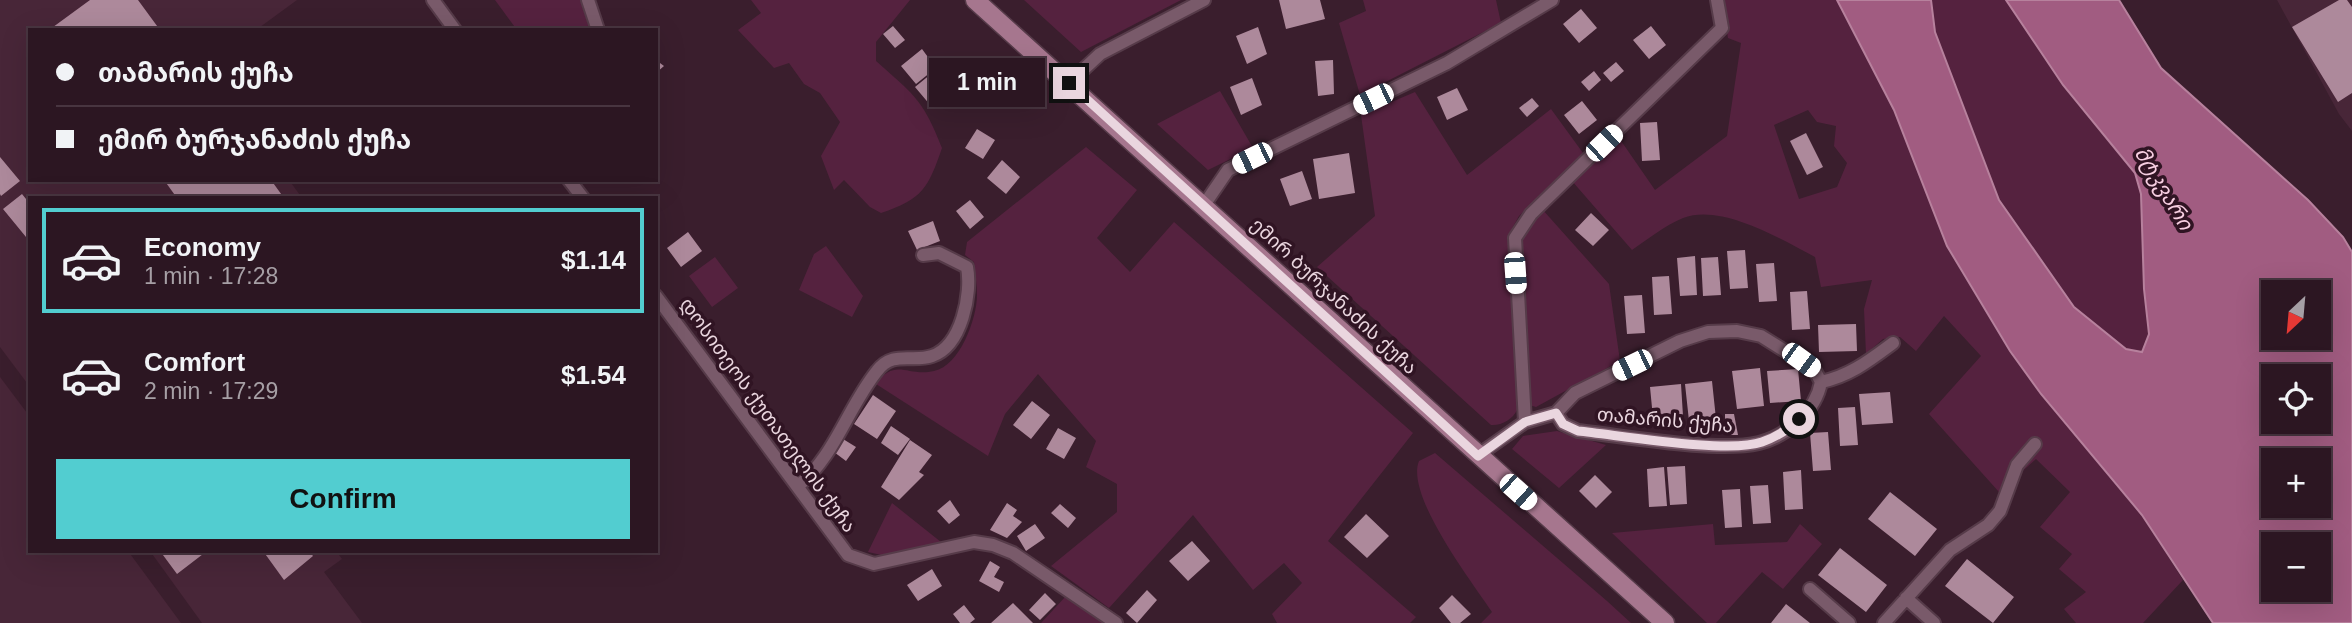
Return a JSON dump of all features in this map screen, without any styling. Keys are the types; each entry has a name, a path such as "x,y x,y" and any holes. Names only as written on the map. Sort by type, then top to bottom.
{"street":[{"path":"433,0 454,28"},
{"path":"588,0 597,28"},
{"name":"ემირ ბურჯანაძის ქუჩა","path":"975,0 1665,623"},
{"path":"1069,83 1100,54 1203,0"},
{"path":"1204,205 1228,170 1447,63 1552,0"},
{"path":"1525,422 1515,239 1531,214 1722,28 1717,0"},
{"path":"571,182 581,196"},
{"path":"798,486 815,472 877,370 897,357 928,358 937,355 947,345 964,317 970,285 967,267 939,253 923,255"},
{"name":"დოსითეოს ქუთათელის ქუჩა","path":"658,299 849,555 874,564 974,541 993,545 1013,553 1116,623"},
{"name":"თამარის ქუჩა","path":"1478,456 1525,422 1556,413 1575,393 1680,341 1708,332 1737,331 1761,336 1814,369 1821,382 1810,409 1788,429 1761,442 1734,446 1578,431 1563,424 1556,413"},
{"path":"1821,382 1838,379 1859,368 1893,343"},
{"path":"1884,623 1950,550 1988,525 2000,511 2017,465 2035,444"},
{"path":"1810,589 1849,623"},
{"path":"1906,598 1934,623"}],"shaded area":[{"path":"0,0 297,0 259,28 28,28 28,182 290,182 301,196 28,196 28,384 0,347"},
{"path":"495,0 580,0 589,28 516,28"},
{"path":"751,0 910,0 876,42 876,61 900,82 923,108 942,148 928,182 915,197 881,213 870,207 844,180 834,190 821,156 840,122 820,93 804,84 789,63 774,68 738,30 761,13"},
{"path":"1024,0 1181,0 1081,52"},
{"path":"1363,0 1496,0 1501,23 1360,95 1339,23 1366,11"},
{"path":"1722,0 1837,0 1894,110 1947,246 2041,394 2142,515 2183,580 2143,623 2076,623 2064,609 2086,592 2059,569 2072,554 2040,527 2070,492 2036,459 1999,492 1929,414 1981,356 1944,316 1916,351 1900,337 1883,339 1866,354 1864,309 1872,280 1821,287 1815,257 1750,225 1715,215 1683,218 1632,250 1572,181 1617,135 1655,190 1727,136 1741,43 1728,38","holes":["1808,110 1817,122 1836,126 1834,146 1847,163 1837,187 1799,199 1774,125"]},
{"path":"1931,0 2006,0 2063,85 2135,173 2141,194 2144,289 2149,334 2142,352 2126,349 2074,307 1999,200 1935,31"},
{"path":"2277,0 2352,0 2352,131 2339,114"},
{"path":"1220,91 1253,148 1208,170 1157,124"},
{"path":"1415,92 1467,175 1551,109 1583,153 1519,216 1509,234 1517,410 1503,423 1491,425 1317,267 1375,216 1361,115"},
{"path":"1086,147 1137,190 1097,238 1130,272 1174,222 1413,433 1328,541 1416,617 1410,623 1277,623 1272,614 1302,583 1284,563 1253,590 1193,515 1109,608 1051,566 1117,512 1117,484 1086,467 1096,441 1038,374 1005,414 988,456 876,384 889,371 934,371 952,360 965,340 976,305 974,262 965,255 967,242"},
{"path":"1542,209 1609,284 1620,361 1536,407 1529,405 1519,260 1521,234"},
{"path":"826,246 863,296 852,317 799,290 814,254"},
{"path":"715,257 738,288 712,307 689,276"},
{"path":"0,377 28,414 28,553 129,553 181,623 0,623"},
{"path":"1557,431 1606,445 1559,488 1512,449 1523,436"},
{"path":"1435,453 1631,623 1481,623 1492,612 1456,560 1422,495 1417,476 1419,461"},
{"path":"892,503 941,542 886,556 868,552"},
{"path":"1713,524 1715,545 1787,542 1800,524 1822,544 1783,589 1762,572 1716,623 1707,623 1612,533"},
{"path":"151,553 338,553 342,559 324,572 362,623 202,623"},
{"path":"1066,596 1104,623 1041,623"}],"water":[{"name":"მტკვარი","path":"1837,0 1931,0 1935,32 1999,200 2074,307 2126,349 2142,352 2149,334 2144,289 2141,194 2135,173 2063,85 2006,0 2119,0 2161,68 2308,200 2343,237 2352,252 2352,623 2213,623 2142,515 2041,394 2010,351 1947,246 1894,110"}],"building":[{"path":"90,0 138,0 159,28 52,28"},
{"path":"1279,0 1320,0 1325,19 1286,29"},
{"path":"2339,0 2347,0 2352,7 2352,93 2338,102 2292,27"},
{"path":"1581,9 1597,28 1579,43 1563,24"},
{"path":"893,26 905,40 895,48 883,34"},
{"path":"1651,26 1666,45 1649,59 1633,40"},
{"path":"1258,27 1267,54 1247,64 1236,36"},
{"path":"922,49 936,68 916,84 901,66"},
{"path":"1333,60 1334,94 1318,96 1315,61"},
{"path":"1616,62 1624,71 1611,82 1603,73"},
{"path":"937,69 952,87 931,106 915,87"},
{"path":"1594,71 1601,80 1589,91 1581,82"},
{"path":"1252,78 1262,105 1241,115 1230,87"},
{"path":"1457,88 1468,110 1447,120 1437,97"},
{"path":"1532,98 1539,106 1527,117 1519,108"},
{"path":"1582,101 1597,120 1579,134 1564,115"},
{"path":"1657,122 1660,160 1642,161 1640,123"},
{"path":"977,129 995,140 983,159 965,148"},
{"path":"1806,133 1823,167 1807,175 1790,141"},
{"path":"1349,153 1355,193 1319,199 1313,159"},
{"path":"0,157 20,181 1,196 0,194"},
{"path":"1002,160 1020,177 1006,194 987,178"},
{"path":"1302,171 1312,199 1290,206 1280,179"},
{"path":"165,182 272,182 283,196 176,196"},
{"path":"22,194 28,202 28,236 26,237 3,209"},
{"path":"970,200 984,217 970,229 956,211"},
{"path":"1591,213 1609,230 1593,246 1575,230"},
{"path":"933,221 940,241 917,250 908,231"},
{"path":"688,232 702,251 681,267 667,248"},
{"path":"1745,250 1748,288 1730,289 1727,251"},
{"path":"1695,256 1697,295 1680,296 1677,258"},
{"path":"1718,257 1721,295 1703,296 1701,258"},
{"path":"1774,263 1777,301 1759,302 1756,264"},
{"path":"1669,276 1672,314 1654,315 1652,277"},
{"path":"1807,291 1810,329 1792,330 1790,292"},
{"path":"1642,295 1645,333 1627,334 1624,296"},
{"path":"1856,324 1857,351 1819,352 1818,325"},
{"path":"1760,368 1764,406 1737,409 1732,371"},
{"path":"1798,369 1801,401 1770,403 1767,371"},
{"path":"1712,381 1716,419 1689,421 1685,384"},
{"path":"1681,384 1683,416 1653,418 1650,387"},
{"path":"1890,392 1893,423 1862,425 1859,394"},
{"path":"873,395 896,411 877,439 854,424"},
{"path":"1032,401 1050,415 1031,439 1013,425"},
{"path":"1855,407 1858,445 1840,446 1838,408"},
{"path":"1725,414 1734,414 1738,435 1725,435"},
{"path":"891,426 910,439 898,455 881,443"},
{"path":"1058,428 1076,438 1064,459 1046,449"},
{"path":"1828,432 1831,470 1813,471 1810,433"},
{"path":"843,439 856,447 846,461 834,452"},
{"path":"910,440 932,455 919,472 924,475 899,500 881,487"},
{"path":"1685,466 1687,504 1670,505 1667,467"},
{"path":"1664,467 1667,506 1649,507 1647,469"},
{"path":"1801,470 1803,509 1785,510 1783,472"},
{"path":"1595,475 1612,492 1596,508 1579,491"},
{"path":"1768,485 1771,523 1753,524 1750,486"},
{"path":"1740,489 1742,527 1725,528 1722,490"},
{"path":"1890,492 1937,529 1915,556 1868,519"},
{"path":"950,500 960,515 949,524 937,511"},
{"path":"1007,503 1017,510 1013,516 1022,522 1007,538 990,530"},
{"path":"1060,504 1076,518 1068,528 1051,513"},
{"path":"1366,514 1389,536 1367,558 1344,537"},
{"path":"1035,524 1045,538 1026,551 1017,536"},
{"path":"1192,541 1210,561 1188,581 1169,561"},
{"path":"1840,548 1887,585 1866,612 1818,575"},
{"path":"161,553 204,553 177,574"},
{"path":"264,553 311,553 313,556 284,580"},
{"path":"1967,559 2014,597 1993,623 1945,586"},
{"path":"990,561 1000,567 994,577 1004,582 999,592 979,581"},
{"path":"932,569 942,586 918,601 907,585"},
{"path":"1147,590 1157,600 1137,623 1126,613"},
{"path":"1045,593 1056,604 1040,620 1029,610"},
{"path":"1452,595 1471,614 1460,623 1451,623 1439,608"},
{"path":"1013,603 1033,623 991,623"},
{"path":"1786,604 1810,623 1771,623"},
{"path":"964,605 975,619 970,623 960,623 953,614"}],"route":[{"path":"1069,83 1478,456 1525,422 1556,413 1563,424 1578,431 1734,446 1761,442 1788,429 1799,419"}]}
